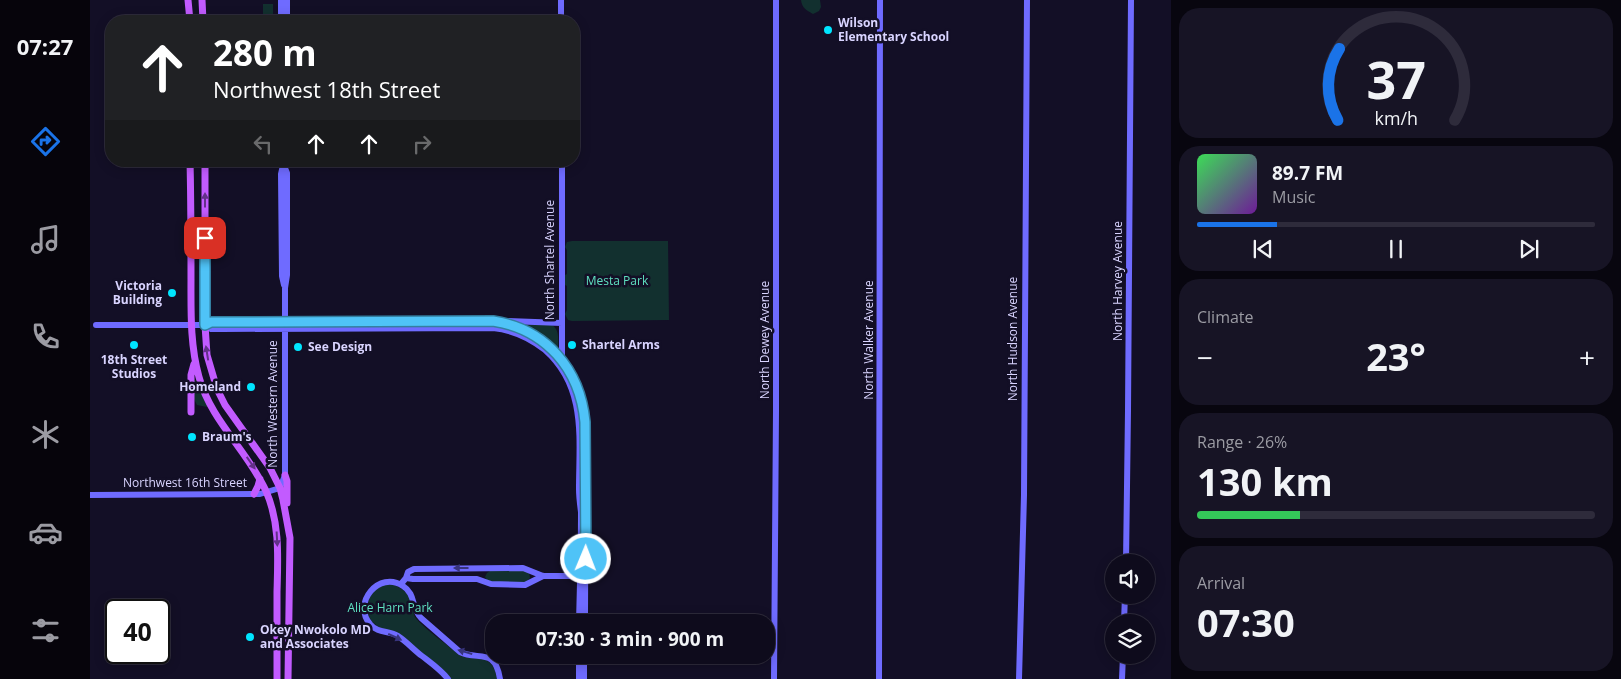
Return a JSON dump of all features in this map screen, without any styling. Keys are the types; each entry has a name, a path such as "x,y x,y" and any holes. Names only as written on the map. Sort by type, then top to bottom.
{"main road":[{"path":"188,0 189,15"},
{"path":"202,0 203,15"},
{"path":"190,167 191,325 195,361 199,379 214,412 254,468 266,492 275,518 277,538 277,679"},
{"path":"204,167 205,325 207,355 217,389 229,412 264,459 280,488 290,531 288,679"},
{"path":"191,412 192,375 195,361"},
{"path":"285,475 287,481 286,514"},
{"path":"254,494 260,479"}],"street":[{"path":"281,0 281,15"},
{"path":"287,0 287,15"},
{"path":"561,0 561,15"},
{"name":"North Dewey Avenue","path":"774,679 776,0"},
{"name":"North Walker Avenue","path":"879,679 880,0"},
{"name":"North Hudson Avenue","path":"1019,679 1024,495 1027,0"},
{"name":"North Harvey Avenue","path":"1126,554 1131,0"},
{"name":"North Western Avenue","path":"280,488 285,475 285,288 282,276 281,174 283,167"},
{"name":"North Shartel Avenue","path":"562,167 562,368 574,395 578,418 585,614"},
{"path":"285,325 493,321 562,323"},
{"path":"493,321 509,324 531,334 547,345 562,360"},
{"path":"96,325 205,325 211,329 252,325 498,328 517,333 533,341 562,368"},
{"name":"North Shartel Avenue","path":"562,360 574,379 584,418 586,514 580,614"},
{"name":"Northwest 16th Street","path":"90,495 254,494 280,488"},
{"path":"401,584 408,572 414,568 523,568 543,576 583,576"},
{"path":"483,568 483,581"},
{"path":"406,578 477,579 491,584 525,584 543,576"},
{"path":"448,679 399,637 377,630 367,620 364,603 371,590 384,582 401,584 412,594 416,613 421,618 460,652 468,655 480,655 489,659 496,666 500,679"},
{"path":"579,664 579,679"},
{"path":"584,664 584,679"},
{"path":"1122,679 1123,664"}],"green space":[{"path":"801,0 820,0 821,7 819,11 813,14 802,5"},
{"path":"263,4 273,4 273,15 263,15"},
{"name":"Mesta Park","path":"668,241 669,320 568,320 565,314 567,310 565,275 567,274 567,250 565,247 567,242"},
{"path":"520,324 552,325 557,332 558,349 535,332"},
{"path":"194,377 207,407 197,405 194,399"},
{"path":"490,571 525,571 529,572 530,578 526,582 491,582 485,577"},
{"name":"Alice Harn Park","path":"391,584 402,589 411,601 415,617 424,627 461,656 485,660 485,664 491,664 497,679 451,679 401,635 376,625 369,617 367,607 370,597 383,585"}],"place":[{"name":"Wilson Elementary School","path":"828,30"},
{"name":"Victoria Building","path":"172,293"},
{"name":"18th Street Studios","path":"134,345"},
{"name":"Shartel Arms","path":"572,345"},
{"name":"See Design","path":"298,347"},
{"name":"Homeland","path":"251,387"},
{"name":"Braum's","path":"192,437"},
{"name":"Okey Nwokolo MD and Associates","path":"250,637"}],"route":[{"path":"205,238 205,325 211,322 493,321 509,324 524,330 551,348 568,368 582,403 585,422 586,559"}]}
